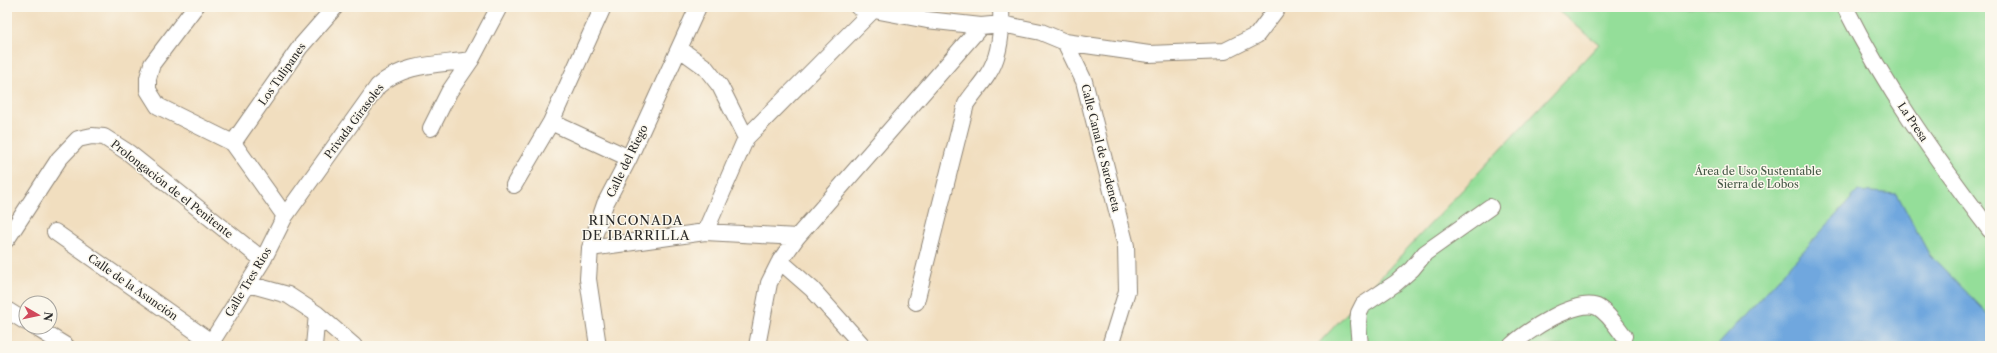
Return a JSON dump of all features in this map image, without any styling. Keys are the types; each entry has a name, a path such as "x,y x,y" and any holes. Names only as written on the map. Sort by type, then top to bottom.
{"street":[{"path":"195,7 152,64 148,78 148,90 158,106 233,143 285,216"},
{"name":"Los Tulipanes","path":"233,143 300,47 336,7"},
{"path":"431,128 449,92 471,60 499,7"},
{"path":"514,185 551,122 603,7"},
{"name":"Calle del Riego","path":"598,346 588,279 590,248 605,204 629,158 698,7"},
{"path":"916,302 966,104 974,90 988,74 996,60 1002,24 1000,7"},
{"path":"705,232 746,138 865,9 927,20 981,26 1002,24 1041,32 1065,42 1149,54 1226,51 1257,35 1278,7"},
{"name":"La Presa","path":"1845,7 1895,96 1952,180 1990,230"},
{"path":"757,346 769,283 780,260 797,237 981,26"},
{"name":"Calle Canal de Sardeneta","path":"1065,42 1084,80 1126,246 1127,291 1110,346"},
{"path":"680,49 705,66 720,86 746,138"},
{"name":"Privada Girasoles","path":"285,216 378,86 389,77 406,68 471,60"},
{"path":"551,122 629,158"},
{"name":"Prolongación de el Penitente","path":"7,239 59,159 78,139 92,136 104,137 128,153 263,260"},
{"path":"1360,346 1358,323 1359,313 1363,305 1396,283 1412,269 1425,253 1490,207"},
{"name":"Calle Tres Rios","path":"210,344 263,260 285,216"},
{"name":"Calle de la Asunción","path":"55,232 210,344"},
{"path":"590,248 705,232 766,234 797,237"},
{"path":"780,260 812,289 863,346"},
{"path":"248,284 288,295 317,314 354,346"},
{"path":"1511,346 1541,322 1558,314 1591,305 1598,308 1608,316 1624,336"},
{"path":"7,310 18,317"},
{"path":"314,346 317,314"},
{"path":"48,335 66,346"}],"green space":[{"name":"Área de Uso Sustentable Sierra de Lobos","path":"1553,7 1990,7 1990,346 1316,346 1599,44"}],"water":[{"path":"1858,191 1897,194 1929,254 1990,316 1990,346 1717,346"}],"district":[{"name":"RINCONADA DE IBARRILLA","path":"636,228"}]}
